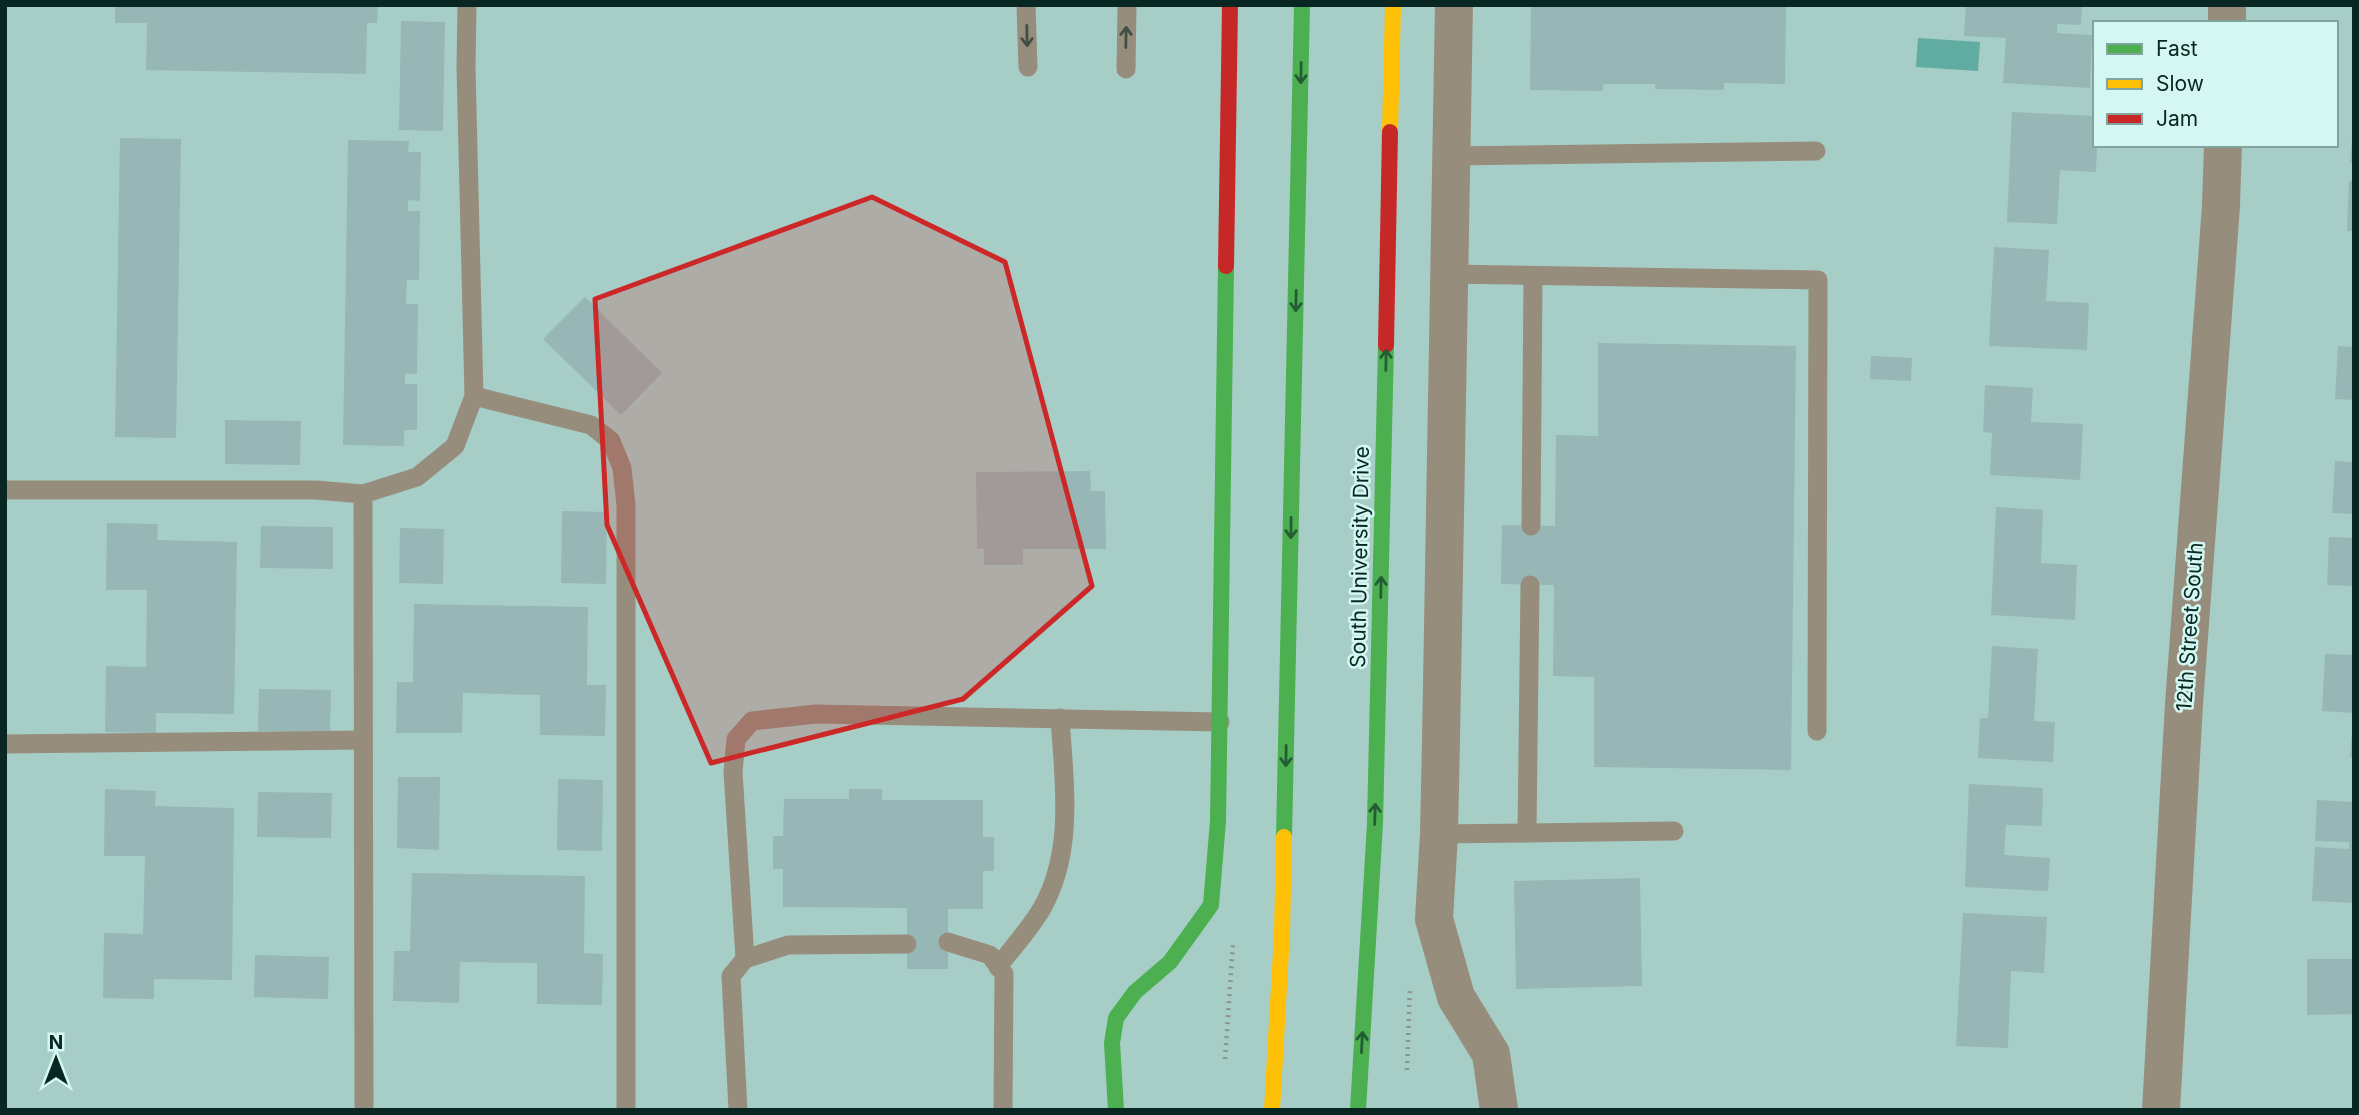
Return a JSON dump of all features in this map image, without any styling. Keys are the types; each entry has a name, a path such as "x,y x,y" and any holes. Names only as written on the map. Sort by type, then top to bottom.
{"main road":[{"path":"1116,1110 1112,1044 1116,1018 1135,992 1170,962 1211,905 1219,821 1230,5"},
{"path":"1272,1110 1282,934 1302,5"},
{"path":"1381,5 1393,25"},
{"name":"South University Drive","path":"1359,1110 1375,823 1393,5"}],"street":[{"path":"1454,5 1439,834 1433,919 1456,998 1491,1054 1499,1110"},
{"name":"12th Street South","path":"2161,1110 2184,704 2221,206 2223,147"}],"lane":[{"path":"5,490 316,490 363,494 417,477 455,446 474,396 466,82 467,5"},
{"path":"1026,5 1028,67"},
{"path":"1126,69 1127,5"},
{"path":"1451,156 1816,151"},
{"path":"1449,274 1818,279 1817,732"},
{"path":"1531,526 1533,276"},
{"path":"474,396 591,425 611,441 622,468 626,505 626,1110"},
{"path":"363,494 364,1110"},
{"path":"1527,833 1530,585"},
{"path":"745,959 733,772 736,739 752,721 816,714 1220,722"},
{"path":"998,967 1041,910 1056,875 1066,817 1060,718"},
{"path":"5,744 363,740"},
{"path":"1439,834 1674,831"},
{"path":"948,942 990,955 1004,974 1003,1110"},
{"path":"738,1110 731,976 745,959 788,945 907,944"}],"highlighted area":[{"path":"872,197 1005,262 1092,586 963,699 711,763 607,525 595,299"}],"shaded area":[{"path":"1918,38 1980,42 1978,71 1916,67"}],"building":[{"path":"115,5 378,5 377,23 367,23 366,74 146,70 147,23 115,23"},
{"path":"1531,5 1786,5 1785,84 1724,83 1724,90 1655,89 1655,84 1603,84 1603,91 1530,90"},
{"path":"1966,5 2082,5 2081,25 2057,24 2057,33 2092,35 2090,88 2003,83 2006,38 1964,36"},
{"path":"401,21 445,22 443,131 399,130"},
{"path":"2012,112 2093,116 2093,147 2097,147 2096,172 2060,170 2057,224 2007,222"},
{"path":"120,138 181,139 176,438 115,437"},
{"path":"2352,139 2354,163 2350,163"},
{"path":"348,140 409,141 408,152 421,152 420,201 408,200 408,211 420,211 419,280 407,280 406,304 418,304 417,374 405,373 405,384 417,384 417,430 404,430 404,446 343,445"},
{"path":"2349,181 2354,181 2354,231 2347,231"},
{"path":"1994,247 2049,250 2046,301 2089,303 2087,350 1989,346"},
{"path":"585,297 662,373 621,415 543,339"},
{"path":"1598,343 1796,346 1791,770 1594,767 1594,677 1553,676 1554,585 1501,584 1502,525 1555,526 1556,435 1598,436"},
{"path":"2338,346 2354,347 2354,400 2335,399"},
{"path":"1871,356 1912,358 1911,381 1870,379"},
{"path":"1985,385 2033,388 2031,422 2083,424 2080,480 1990,475 1992,433 1983,432"},
{"path":"225,420 301,421 300,465 225,464"},
{"path":"2335,461 2354,462 2354,514 2332,513"},
{"path":"1090,471 1091,491 1105,491 1106,549 1023,549 1023,565 984,565 984,549 977,549 976,472"},
{"path":"1996,507 2043,510 2041,563 2077,565 2075,620 1991,615"},
{"path":"562,511 607,512 606,584 561,583"},
{"path":"107,523 158,524 157,540 237,542 234,714 156,713 156,733 105,732 106,666 146,667 147,590 106,590"},
{"path":"261,526 333,527 333,569 260,568"},
{"path":"400,528 444,529 443,584 399,583"},
{"path":"2329,537 2354,538 2354,586 2327,585"},
{"path":"414,604 588,607 587,685 606,685 605,736 540,735 540,695 463,693 462,733 396,733 397,682 413,682"},
{"path":"1992,646 2038,649 2034,721 2055,722 2053,762 1978,758 1980,718 1988,718"},
{"path":"2325,654 2354,655 2354,713 2322,711"},
{"path":"259,689 331,690 330,731 258,731"},
{"path":"2352,733 2354,757 2350,757"},
{"path":"398,777 440,777 439,850 397,848"},
{"path":"558,779 603,780 602,851 557,850"},
{"path":"1969,784 2043,788 2042,826 2006,825 2004,855 2050,858 2048,891 1965,887"},
{"path":"105,789 156,791 155,806 234,808 232,980 154,979 154,999 103,998 104,933 143,934 145,856 104,856"},
{"path":"849,789 882,789 882,800 983,800 983,837 994,837 994,871 983,871 983,909 948,909 948,969 907,969 907,908 783,907 783,869 773,869 773,836 783,836 784,799 849,799"},
{"path":"258,792 332,793 331,838 257,837"},
{"path":"2317,800 2354,802 2354,903 2312,901 2315,847 2349,849 2349,842 2315,841"},
{"path":"412,873 585,876 584,953 603,954 602,1005 537,1004 537,963 460,962 459,1003 393,1001 394,951 410,951"},
{"path":"1640,878 1642,986 1516,989 1514,881"},
{"path":"1963,913 2047,917 2044,973 2011,971 2008,1048 1956,1046"},
{"path":"255,955 329,957 328,999 254,997"},
{"path":"2307,959 2354,959 2354,1014 2307,1015"}],"traffic: fast":[{"path":"1284,837 1302,5"},
{"path":"1116,1110 1112,1043 1116,1018 1135,992 1170,962 1211,905 1218,821 1226,266"},
{"path":"1358,1110 1375,823 1386,345"}],"traffic: slow":[{"path":"1390,132 1393,5"},
{"path":"1272,1110 1282,934 1284,837"}],"traffic: jam":[{"path":"1226,266 1230,5"},
{"path":"1386,345 1390,132"}]}
